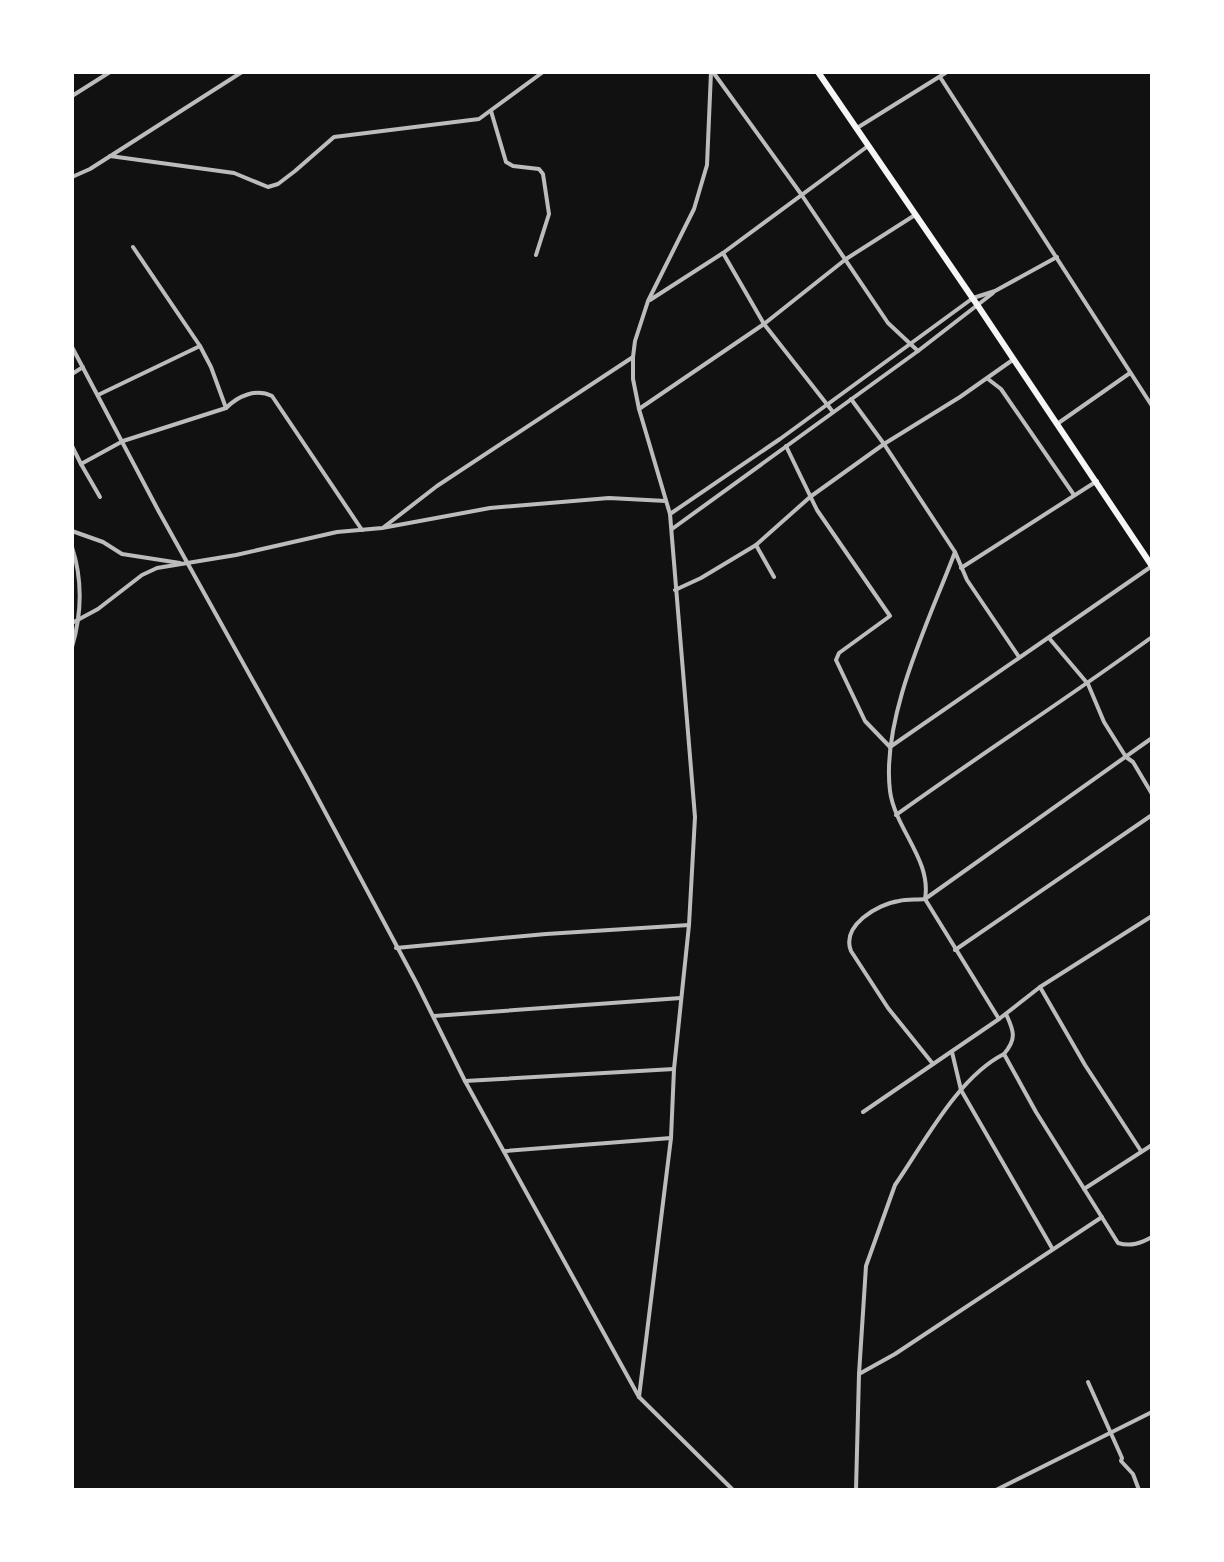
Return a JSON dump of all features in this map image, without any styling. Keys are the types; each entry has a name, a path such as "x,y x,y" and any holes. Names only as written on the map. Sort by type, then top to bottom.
{"main road":[{"path":"818,72 1152,566"}],"street":[{"path":"72,96 110,72"},
{"path":"72,177 242,72"},
{"path":"110,156 234,173 268,187 278,184 334,137 479,119 543,72"},
{"path":"712,72 801,194 888,323 918,351"},
{"path":"639,1397 671,1138 695,817 670,514 639,409 633,379 633,357 648,301 694,209 707,165 712,72"},
{"path":"857,128 947,72"},
{"path":"940,77 1152,406"},
{"path":"491,111 506,162 513,166 539,169 543,174 549,214 536,255"},
{"path":"648,301 723,253 868,146"},
{"path":"639,409 764,324 846,259 915,215"},
{"path":"133,247 200,346 226,408"},
{"path":"723,253 764,324 833,412"},
{"path":"670,514 826,406 973,298 995,291 1057,257"},
{"path":"672,529 918,351 995,291"},
{"path":"98,395 200,346"},
{"path":"72,347 186,563 307,778 434,1016 465,1081 639,1397 733,1490"},
{"path":"382,528 437,486 633,357"},
{"path":"675,590 756,545 810,497 884,444 988,379 1014,359"},
{"path":"72,374 83,367"},
{"path":"1057,424 1130,373"},
{"path":"988,379 1001,389 1075,495"},
{"path":"81,464 123,441 226,408 234,400 256,392 272,396 362,530"},
{"path":"851,399 955,552 961,568 1019,657"},
{"path":"72,446 100,497"},
{"path":"786,446 810,497 890,616 839,653 836,660 865,721 890,747"},
{"path":"961,568 1097,481"},
{"path":"72,623 150,571 337,532 382,528 490,508 609,498 667,501"},
{"path":"72,531 103,542 122,554 186,563"},
{"path":"756,545 774,577"},
{"path":"72,547 78,566 80,620 72,647"},
{"path":"955,552 897,705 890,747 891,794 896,815 924,870 927,881 925,899 999,1019"},
{"path":"890,747 1152,566"},
{"path":"896,815 1152,637"},
{"path":"1049,638 1088,684 1104,722 1152,794"},
{"path":"933,1064 888,1008 848,944 851,932 862,918 880,907 898,901 925,899 1152,738"},
{"path":"955,950 1152,815"},
{"path":"863,1112 999,1019 1040,987 1152,916"},
{"path":"396,948 689,925"},
{"path":"1040,987 1085,1065 1141,1151"},
{"path":"434,1016 681,998"},
{"path":"856,1490 866,1266 895,1185 961,1090 1013,1043 1014,1032 1006,1014"},
{"path":"952,1052 961,1090 1052,1249"},
{"path":"1004,1054 1118,1243 1140,1243 1152,1237"},
{"path":"465,1081 674,1069"},
{"path":"505,1151 671,1138"},
{"path":"1084,1189 1152,1145"},
{"path":"859,1374 895,1354 1102,1217"},
{"path":"1088,1382 1121,1461 1133,1474 1139,1490"},
{"path":"996,1490 1152,1412"}]}
